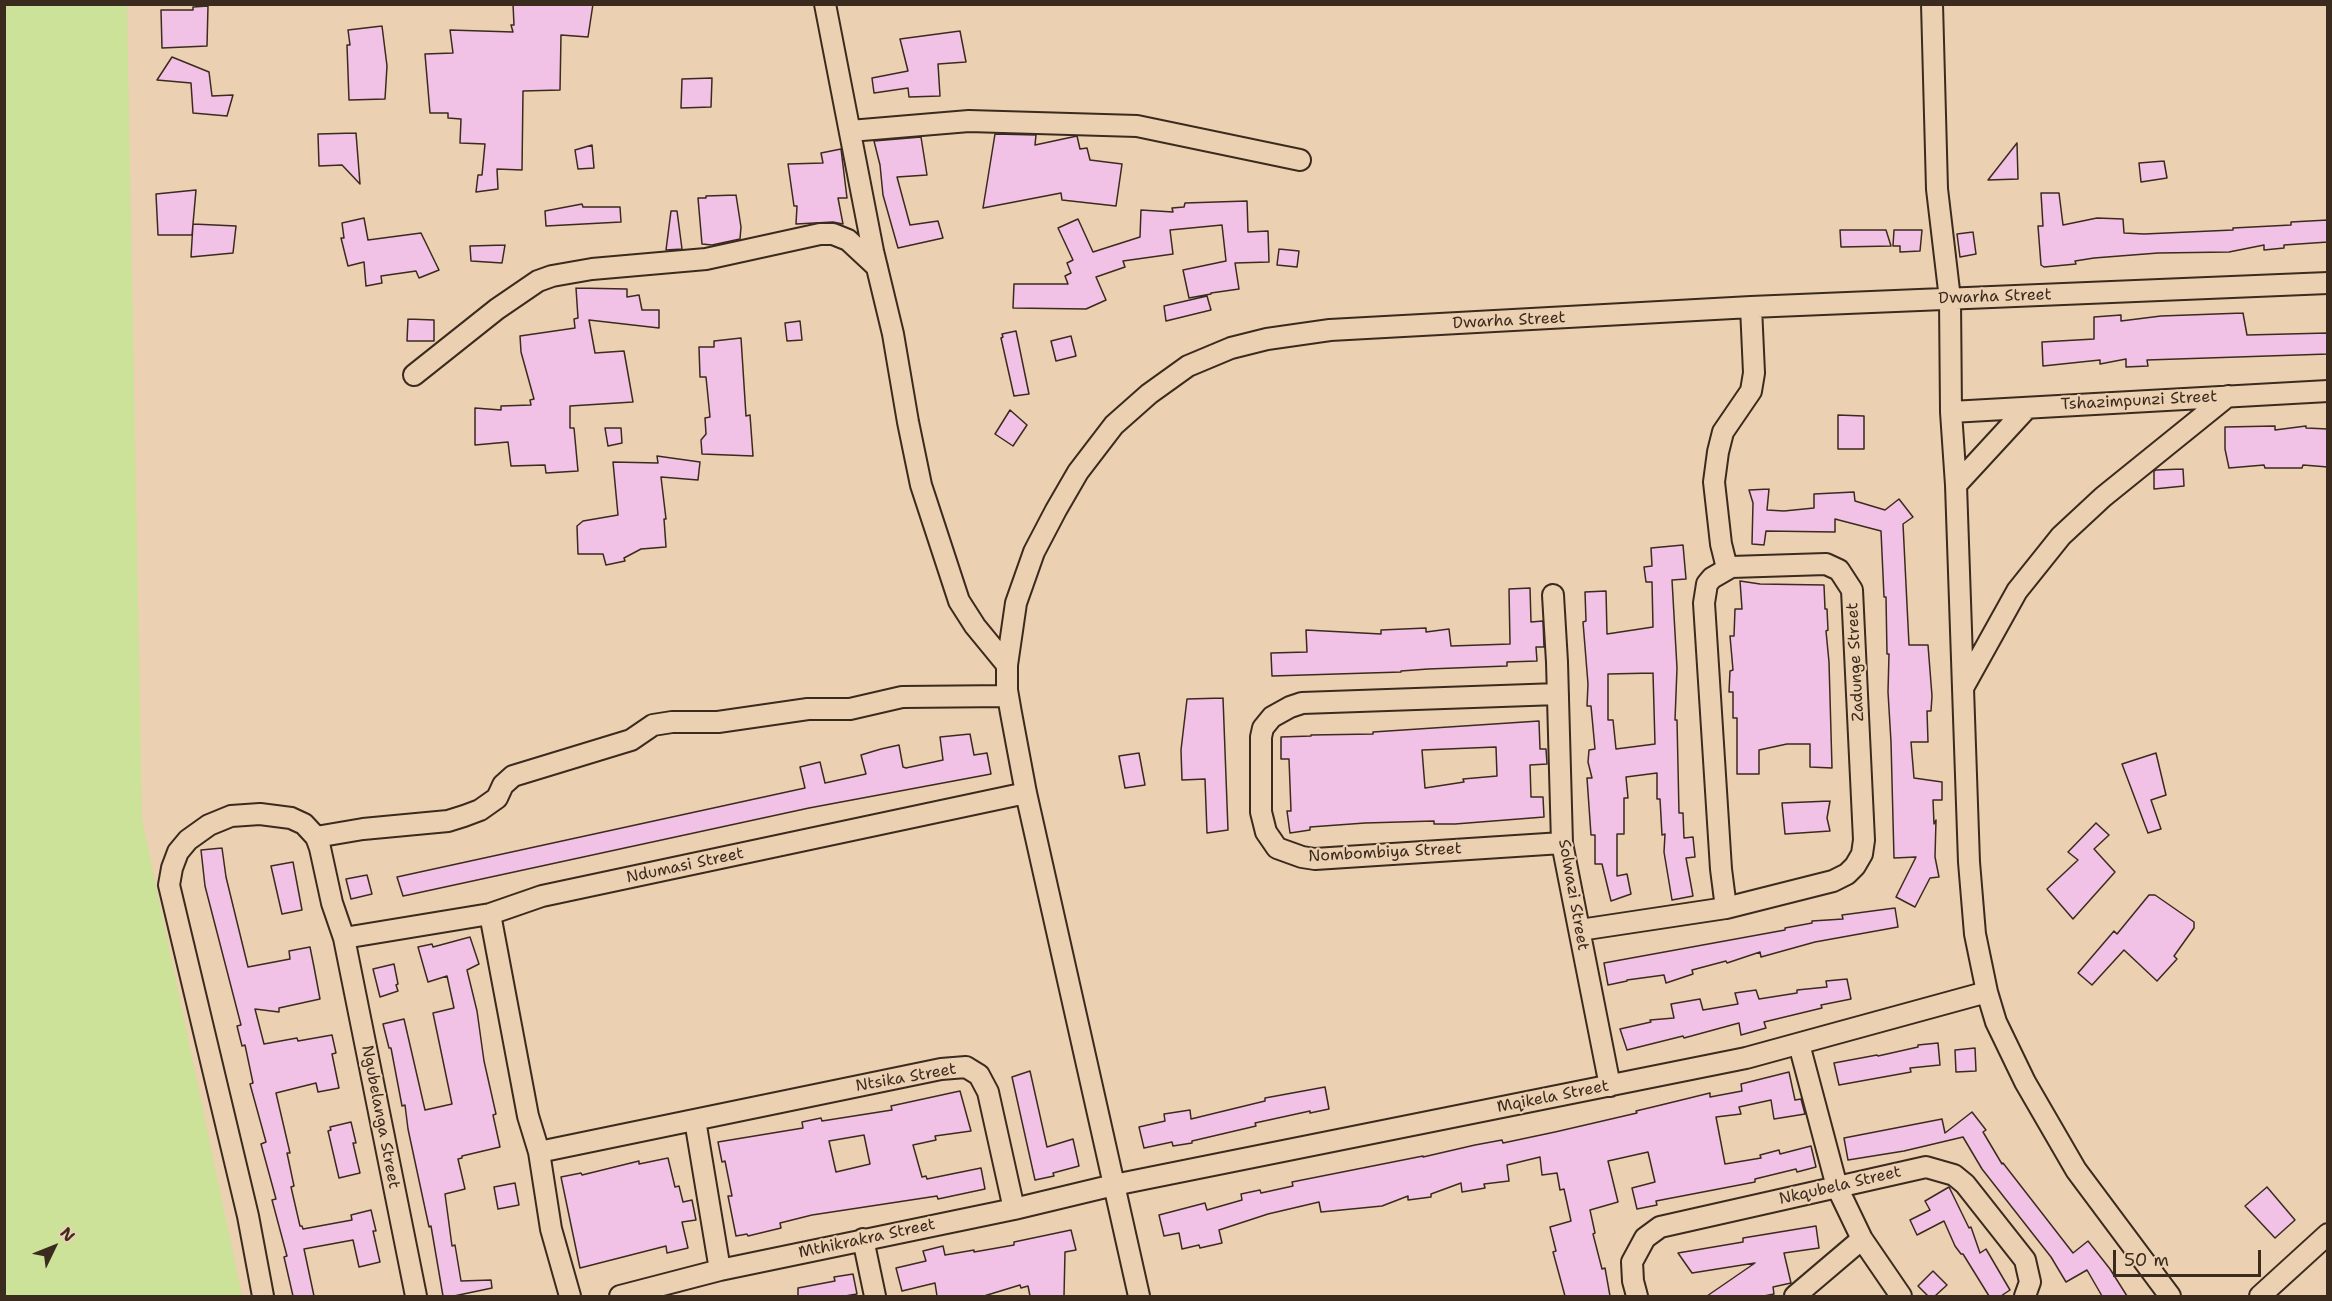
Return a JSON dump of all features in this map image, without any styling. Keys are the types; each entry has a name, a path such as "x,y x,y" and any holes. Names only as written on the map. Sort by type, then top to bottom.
{"street":[{"path":"825,4 877,267 893,334 921,485 960,601 975,626 1007,665"},
{"path":"1932,4 1937,189 1950,299 1951,412 1975,934 1996,1022 2025,1082 2076,1170 2170,1296"},
{"path":"850,131 969,121 1137,126 1299,160"},
{"path":"414,375 496,309 538,281 552,276 592,269 706,259 820,234 833,234 848,240 877,267"},
{"name":"Dwarha Street","path":"1139,1296 1026,793 1008,696 1007,665 1016,603 1034,552 1078,472 1114,425 1149,394 1188,366 1231,348 1330,330 1751,307 2328,284"},
{"path":"1726,908 1704,603 1707,584 1728,568 1721,544 1714,482 1723,432 1752,391 1754,373 1751,307"},
{"name":"Tshazimpunzi Street","path":"1951,412 2328,391"},
{"path":"1963,689 2017,591 2061,536 2103,496 2228,396"},
{"path":"1956,485 2027,408"},
{"name":"Zadunge Street","path":"1580,930 1726,908 1833,881 1847,874 1862,854 1864,840 1852,590 1848,581 1839,570 1826,564 1728,568"},
{"name":"Solwazi Street","path":"1552,595 1558,694 1562,843 1610,1086"},
{"name":"Nombombiya Street","path":"1558,694 1302,703 1290,707 1272,717 1263,729 1261,737 1261,812 1266,832 1276,848 1316,859 1562,843"},
{"path":"264,1296 248,1216 169,885 171,868 178,852 188,840 209,825 231,816 260,813 291,818 304,825 316,837 363,829 448,821 480,810 497,798 502,785 513,776 631,740 654,725 672,722 718,722 808,709 850,709 902,697 1008,696"},
{"name":"Ndumasi Street","path":"344,938 490,914 542,896 1026,793"},
{"name":"Ngubelanga Street","path":"316,837 332,903 344,938 416,1296"},
{"path":"490,914 528,1116 539,1152 543,1190 551,1229 570,1296"},
{"name":"Mqikela Street","path":"1114,1185 1746,1058 1987,992"},
{"path":"1799,1044 1837,1187 1862,1239 1901,1296"},
{"name":"Ntsika Street","path":"539,1152 941,1069 966,1067 979,1075 988,1092 1014,1209"},
{"path":"695,1120 720,1270"},
{"name":"Nkqubela Street","path":"1637,1296 1632,1262 1645,1238 1660,1227 1926,1167 1954,1175 1965,1184 2025,1260 2030,1282 2025,1296"},
{"name":"Mthikrakra Street","path":"620,1296 720,1270 1014,1209 1114,1185"},
{"path":"2260,1296 2328,1234"},
{"path":"863,1239 875,1296"},
{"path":"1796,1296 1862,1239"}],"green space":[{"path":"5,4 127,5 142,819 242,1296 5,1296"}],"building":[{"path":"513,4 593,4 588,37 561,35 560,90 523,91 522,170 497,169 498,189 476,192 478,175 482,175 485,144 460,143 461,119 448,118 448,113 430,113 425,54 453,53 450,30 513,32 511,25 514,25"},
{"path":"208,6 207,46 162,48 161,10 193,10 193,7"},
{"path":"382,26 387,66 385,99 349,100 348,30"},
{"path":"960,31 966,62 938,64 940,96 909,97 908,88 874,93 872,78 908,71 900,39"},
{"path":"172,57 209,72 212,96 233,95 227,116 193,113 191,83 157,80"},
{"path":"712,78 711,107 681,108 682,79"},
{"path":"356,133 360,184 342,165 319,166 318,134"},
{"path":"995,134 1036,135 1035,145 1077,136 1080,149 1087,148 1090,160 1122,164 1116,206 1062,200 1061,193 983,208"},
{"path":"921,137 927,175 897,177 910,225 938,221 943,238 898,248 883,195 880,165 874,141"},
{"path":"2017,143 2018,179 1988,180"},
{"path":"592,145 594,168 578,169 575,150"},
{"path":"841,149 847,198 838,198 843,224 833,222 796,224 797,206 794,206 788,164 823,163 821,153"},
{"path":"2164,161 2167,178 2141,182 2139,163"},
{"path":"196,190 192,235 158,235 156,194"},
{"path":"2041,193 2059,193 2063,225 2097,218 2123,219 2124,233 2144,234 2233,230 2233,228 2291,225 2291,222 2328,220 2328,242 2284,245 2284,248 2264,250 2264,245 2229,252 2158,253 2094,258 2075,261 2076,264 2044,267 2041,265 2038,226 2043,226"},
{"path":"736,195 741,227 740,239 712,245 702,244 698,198"},
{"path":"1247,201 1248,232 1268,231 1269,262 1235,263 1239,289 1189,298 1183,270 1226,261 1222,225 1170,230 1173,254 1123,261 1125,267 1096,277 1106,300 1086,309 1013,308 1014,284 1068,284 1065,276 1071,273 1067,263 1073,260 1058,228 1078,219 1093,252 1140,237 1141,210 1173,212 1172,208 1184,207 1185,203"},
{"path":"582,204 583,207 620,207 621,222 546,226 545,211"},
{"path":"671,211 677,211 682,249 666,250"},
{"path":"364,218 368,240 421,233 439,270 419,278 416,271 381,276 382,283 366,286 364,262 348,266 341,238 344,238 342,223"},
{"path":"193,224 236,226 233,253 191,257"},
{"path":"1840,230 1886,230 1891,246 1841,247"},
{"path":"1894,230 1922,230 1920,251 1900,252 1900,246 1893,246"},
{"path":"1973,232 1976,254 1960,257 1957,234"},
{"path":"505,245 502,263 471,261 470,246"},
{"path":"1279,249 1299,251 1297,267 1277,265"},
{"path":"576,288 627,289 627,297 639,295 642,310 659,310 659,328 589,320 595,353 624,351 633,402 570,406 570,428 574,428 578,471 546,473 545,465 511,466 508,442 475,445 475,408 501,410 501,406 531,405 530,400 534,399 521,352 520,336 575,328 574,319 578,318"},
{"path":"1207,296 1211,310 1166,321 1164,306"},
{"path":"2243,313 2247,335 2328,333 2328,354 2147,360 2148,366 2126,367 2126,359 2100,364 2100,360 2043,366 2042,342 2094,339 2094,317 2121,315 2121,321 2161,316"},
{"path":"408,319 434,320 434,341 407,341"},
{"path":"800,321 802,340 787,341 785,323"},
{"path":"1016,331 1029,394 1014,396 1001,338 1002,334"},
{"path":"1071,336 1076,356 1056,361 1051,341"},
{"path":"741,338 746,416 750,415 753,456 702,454 701,440 706,434 705,418 710,417 706,377 700,377 699,347 714,347 714,341"},
{"path":"1010,410 1027,425 1013,446 995,434"},
{"path":"1838,415 1864,416 1864,449 1838,449"},
{"path":"2275,426 2275,430 2306,426 2306,428 2328,429 2328,467 2303,465 2302,468 2265,468 2264,465 2229,468 2225,449 2225,427"},
{"path":"605,428 621,428 622,443 608,446"},
{"path":"657,456 700,462 698,480 661,477 666,519 664,519 666,547 641,549 624,558 625,561 606,565 603,554 578,554 577,526 583,521 618,515 613,462 658,463"},
{"path":"2183,469 2184,486 2154,489 2154,471"},
{"path":"1769,489 1767,510 1814,508 1814,494 1854,492 1855,501 1885,510 1899,499 1913,517 1903,524 1909,645 1928,645 1932,696 1931,711 1927,711 1928,742 1911,742 1914,778 1942,782 1942,800 1933,800 1934,824 1936,820 1935,857 1939,877 1930,878 1915,907 1896,897 1916,857 1894,858 1888,692 1889,654 1887,654 1881,531 1835,519 1835,532 1766,531 1764,545 1752,544 1753,503 1749,490"},
{"path":"1683,545 1686,579 1672,580 1677,668 1675,720 1677,720 1679,813 1683,813 1684,838 1693,837 1695,857 1686,858 1693,896 1672,900 1664,852 1665,834 1662,835 1660,799 1657,799 1657,773 1626,777 1628,798 1624,798 1624,834 1617,834 1617,876 1627,874 1631,894 1611,901 1602,864 1595,864 1595,835 1591,835 1587,778 1592,778 1588,762 1589,750 1595,749 1591,706 1587,706 1588,684 1583,622 1586,621 1585,592 1606,591 1607,634 1653,627 1652,582 1646,582 1644,567 1652,566 1651,548","holes":["1653,673 1655,744 1616,749 1613,720 1608,720 1608,674"]},
{"path":"1740,581 1760,584 1824,585 1828,630 1826,631 1832,768 1810,767 1810,744 1787,744 1759,750 1759,774 1737,774 1737,718 1733,718 1733,692 1729,692 1730,671 1733,670 1730,636 1734,636 1735,609 1742,609"},
{"path":"1530,588 1531,622 1543,621 1544,647 1536,647 1537,661 1507,662 1507,666 1401,672 1272,676 1271,653 1307,652 1306,630 1381,634 1381,630 1426,628 1426,632 1449,629 1451,646 1510,644 1509,589"},
{"path":"1223,698 1228,830 1207,833 1205,779 1182,780 1181,750 1187,699"},
{"path":"1539,721 1540,749 1546,749 1547,764 1530,765 1531,797 1543,797 1544,817 1455,824 1434,824 1434,821 1365,823 1310,827 1310,830 1290,833 1287,811 1291,811 1289,759 1281,759 1281,737 1373,734 1373,732","holes":["1496,747 1497,776 1463,779 1464,782 1425,788 1422,750"]},
{"path":"970,734 974,755 987,753 991,774 809,808 403,896 397,877 805,788 800,767 820,762 825,783 866,774 861,755 899,745 903,767 943,760 940,737"},
{"path":"1139,753 1145,785 1125,788 1119,756"},
{"path":"2156,753 2166,795 2151,800 2161,829 2148,833 2122,764"},
{"path":"1830,801 1827,818 1830,831 1785,834 1782,803"},
{"path":"2096,823 2109,835 2094,849 2115,872 2073,919 2047,889 2078,860 2068,852"},
{"path":"222,848 226,877 248,967 290,959 289,951 310,947 320,999 279,1008 279,1012 255,1009 264,1044 332,1035 336,1053 332,1054 339,1088 318,1092 316,1083 276,1093 290,1153 287,1153 294,1186 291,1187 300,1226 303,1229 352,1220 351,1215 371,1210 376,1231 373,1231 380,1262 359,1267 353,1240 304,1249 314,1296 293,1296 284,1257 287,1256 272,1200 276,1199 261,1144 266,1142 250,1084 253,1083 245,1045 242,1046 237,1026 241,1025 205,886 201,850"},
{"path":"293,862 302,910 282,914 271,866"},
{"path":"367,875 372,894 351,899 346,879"},
{"path":"2149,895 2155,895 2194,922 2194,928 2174,956 2177,959 2157,981 2124,950 2092,985 2078,973 2114,931 2117,934"},
{"path":"1895,908 1898,927 1815,942 1761,957 1760,952 1727,963 1726,961 1692,970 1693,974 1666,983 1664,975 1608,985 1604,963 1785,930 1785,928 1812,923 1812,921 1843,919 1842,915"},
{"path":"470,937 479,964 467,970 477,1011 500,1147 458,1159 465,1189 445,1194 452,1246 455,1245 461,1281 491,1280 492,1288 443,1296 431,1226 429,1227 405,1105 402,1106 391,1048 389,1048 383,1024 404,1019 425,1110 452,1104 433,1013 454,1008 447,976 428,982 418,947 432,944 433,947"},
{"path":"394,964 398,991 380,997 373,969"},
{"path":"1847,979 1851,999 1821,1005 1822,1008 1764,1022 1766,1028 1741,1035 1739,1023 1627,1050 1620,1029 1651,1022 1650,1020 1674,1018 1671,1004 1700,999 1703,1010 1738,1004 1735,993 1756,990 1759,999 1797,993 1797,990 1827,987 1826,981"},
{"path":"1938,1043 1940,1065 1910,1068 1911,1072 1839,1085 1834,1063 1878,1056 1918,1047 1918,1045"},
{"path":"1975,1048 1976,1071 1956,1072 1955,1050"},
{"path":"1030,1071 1047,1147 1073,1139 1079,1166 1053,1173 1054,1176 1035,1180 1012,1077"},
{"path":"1789,1072 1795,1100 1801,1099 1805,1114 1774,1119 1771,1100 1739,1107 1741,1114 1716,1117 1725,1164 1761,1158 1760,1155 1779,1150 1780,1154 1811,1146 1816,1167 1797,1172 1796,1169 1755,1179 1755,1182 1656,1201 1657,1205 1637,1209 1632,1188 1655,1182 1648,1152 1608,1161 1618,1202 1590,1210 1595,1233 1593,1234 1602,1269 1605,1268 1610,1296 1565,1296 1553,1252 1556,1251 1550,1227 1571,1221 1564,1189 1560,1190 1557,1173 1542,1175 1540,1157 1507,1165 1509,1181 1484,1184 1485,1188 1462,1192 1461,1183 1431,1194 1431,1197 1408,1200 1408,1196 1382,1206 1321,1212 1319,1202 1268,1214 1219,1230 1222,1243 1200,1248 1199,1245 1182,1249 1179,1233 1164,1236 1159,1215 1205,1203 1207,1210 1242,1200 1241,1194 1260,1190 1261,1193 1293,1186 1292,1182 1475,1145 1502,1140 1503,1143 1555,1132 1710,1093 1710,1097 1742,1091 1741,1084"},
{"path":"1325,1087 1329,1109 1255,1123 1256,1126 1192,1141 1192,1143 1173,1146 1172,1142 1144,1148 1139,1127 1165,1121 1164,1114 1190,1110 1191,1119 1265,1101 1265,1098"},
{"path":"960,1091 971,1131 935,1136 936,1140 913,1145 922,1177 926,1176 927,1179 981,1168 985,1189 938,1199 937,1196 812,1215 780,1223 781,1228 748,1236 747,1234 736,1236 728,1196 732,1196 725,1161 722,1162 718,1142 803,1128 802,1122 821,1118 822,1121 892,1110 891,1106","holes":["864,1135 870,1164 836,1172 829,1141"]},
{"path":"1972,1112 1986,1130 1983,1132 2002,1164 2073,1253 2088,1241 2127,1296 2102,1296 2087,1270 2066,1282 2051,1257 1982,1169 1963,1137 1904,1151 1848,1160 1844,1138 1942,1119 1945,1133"},
{"path":"351,1122 360,1173 339,1178 328,1131 331,1130 330,1127"},
{"path":"668,1158 675,1187 679,1186 683,1202 692,1200 696,1220 682,1222 688,1248 667,1253 666,1246 580,1268 561,1177 581,1173 582,1175 639,1161 639,1164"},
{"path":"515,1183 519,1205 498,1209 494,1187"},
{"path":"1949,1187 1969,1228 1971,1227 1980,1253 1986,1249 2010,1290 2001,1296 1989,1296 1963,1254 1955,1246 1944,1221 1917,1235 1910,1220 1930,1210 1925,1201"},
{"path":"2267,1187 2295,1220 2275,1238 2245,1206"},
{"path":"1816,1226 1819,1248 1784,1253 1791,1283 1773,1287 1774,1294 1764,1296 1707,1296 1755,1263 1692,1273 1678,1253 1743,1242 1743,1238"},
{"path":"1071,1230 1076,1250 1065,1252 1064,1296 1030,1296 1028,1286 1021,1288 1020,1285 984,1296 937,1296 935,1283 902,1291 896,1268 926,1261 923,1251 943,1246 945,1255 974,1250 974,1252 1014,1245 1014,1242"},
{"path":"1933,1271 1947,1285 1935,1296 1928,1296 1918,1286"},
{"path":"853,1274 857,1294 798,1296 798,1288 835,1281 834,1277"}]}
